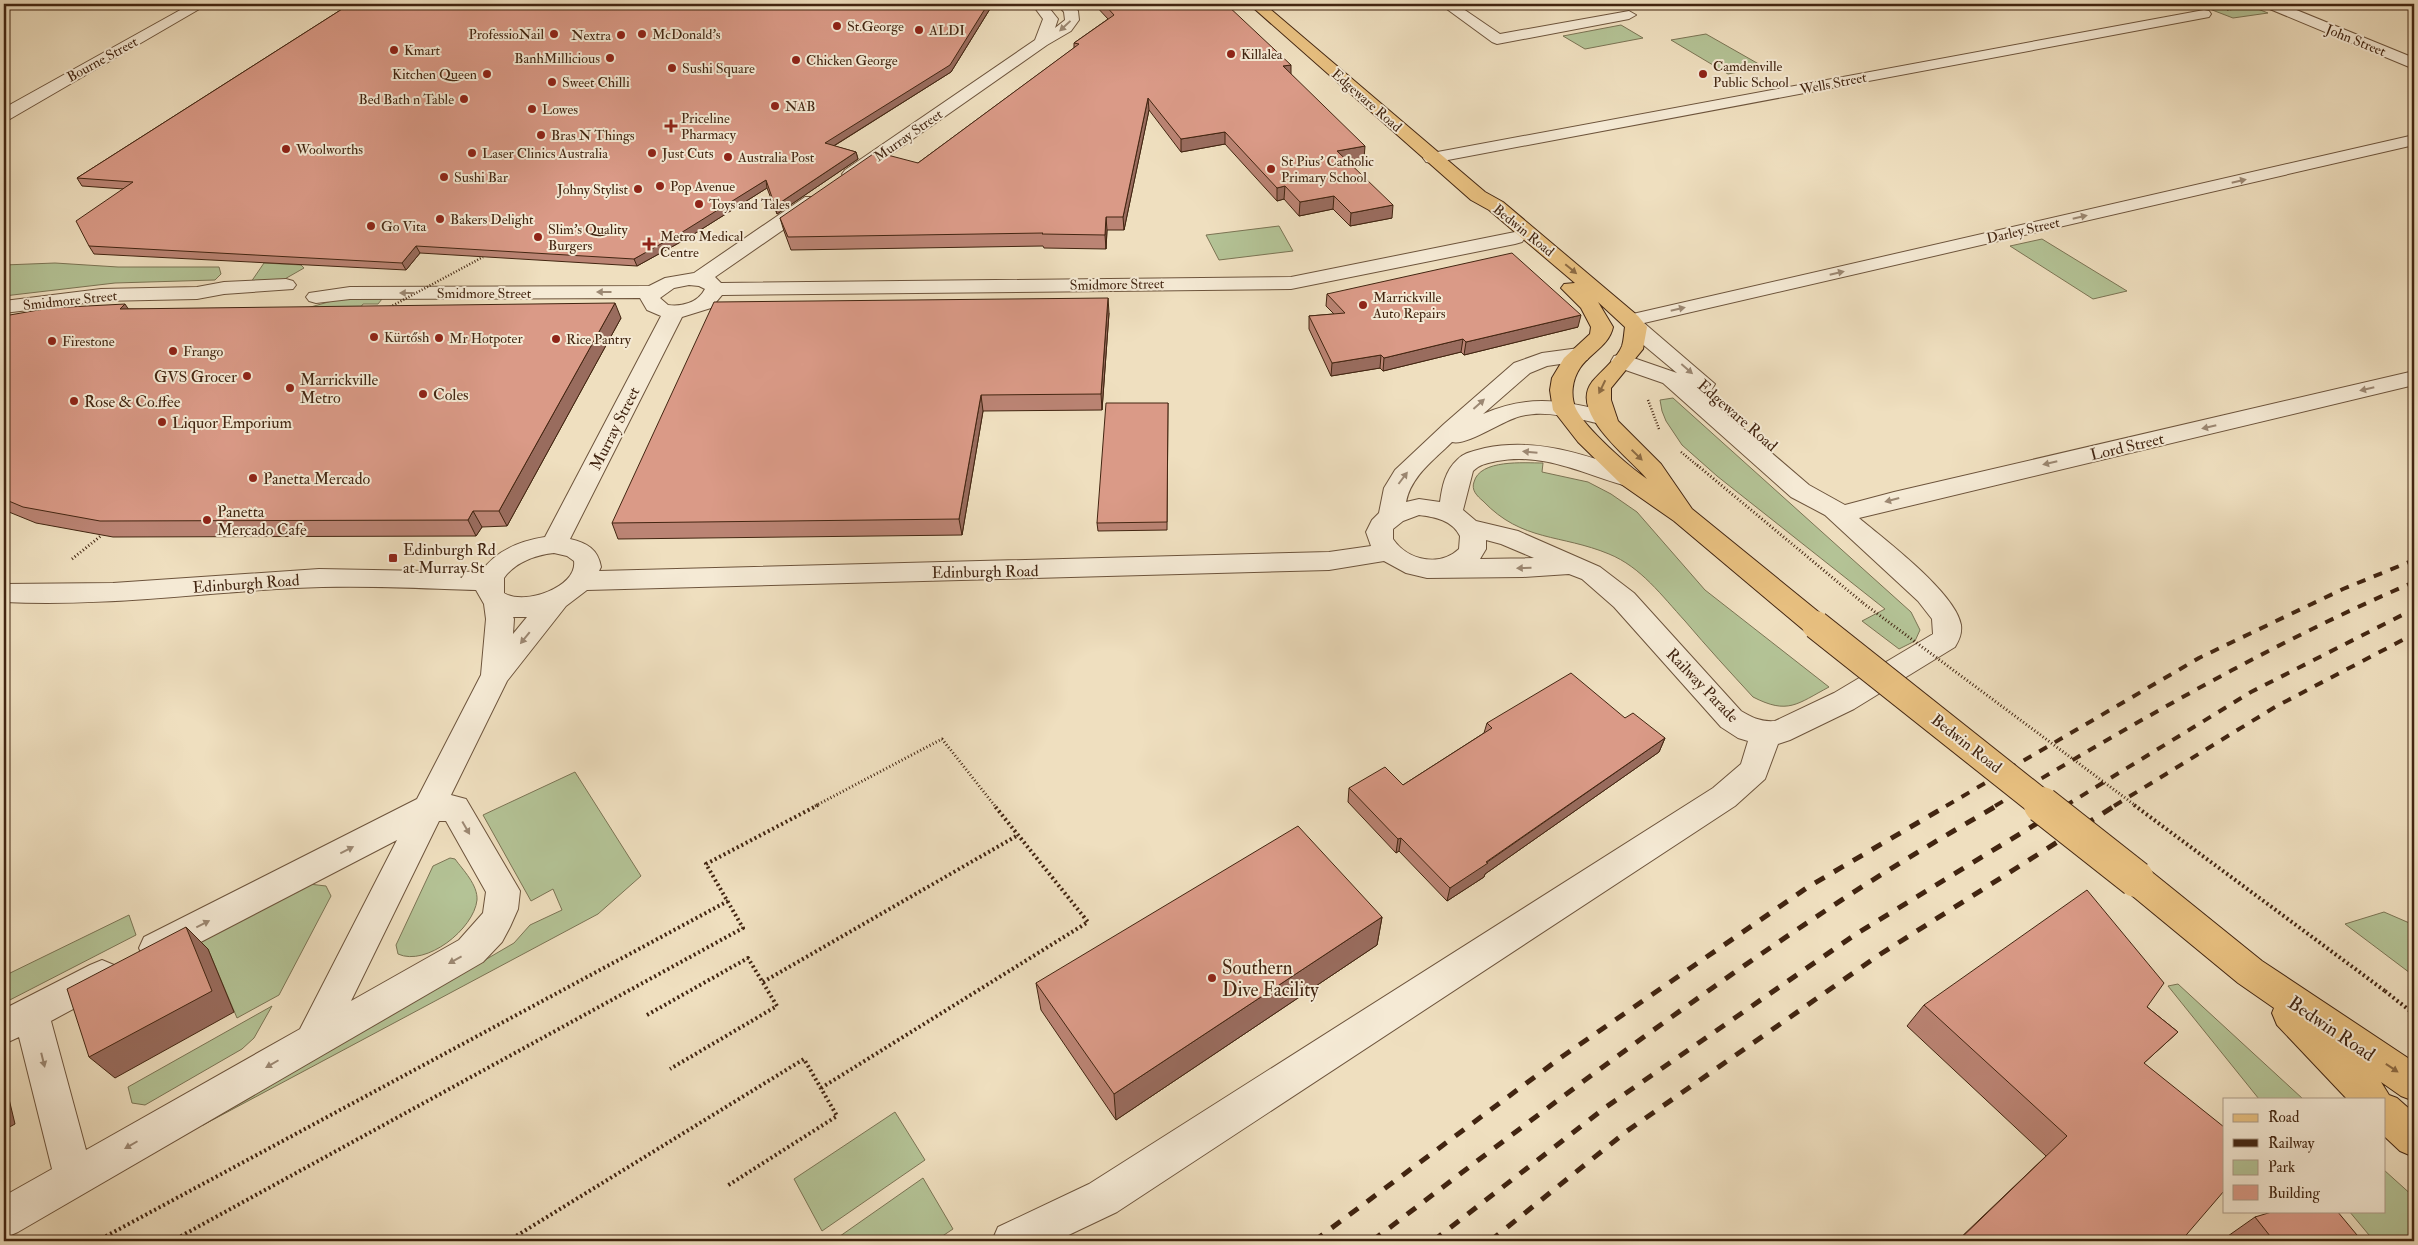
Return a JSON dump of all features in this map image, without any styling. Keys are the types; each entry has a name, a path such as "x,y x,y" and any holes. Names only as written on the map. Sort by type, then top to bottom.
{"main road":[{"name":"Edgeware Road","path":"1256,4 1478,196"},
{"name":"Bedwin Road","path":"1478,196 1496,206 1634,323 1632,349 1600,387 1598,395 1605,418 1617,435 1652,470 1683,515"},
{"name":"Bedwin Road","path":"1478,196 1483,208 1589,305 1594,312 1602,327 1600,336 1579,355 1563,378 1561,390 1565,410 1586,437 1630,479 1683,515 1816,625 2250,972 2414,1083"},
{"name":"Bedwin Road","path":"2250,972 2371,1098"},
{"path":"2386,1113 2414,1138"}],"street":[{"name":"Bourne Street","path":"4,115 201,4"},
{"path":"1039,4 1051,19 1042,42"},
{"name":"Murray Street","path":"554,544 674,312 703,304 710,300 707,284 829,189 1042,42 1066,28 1072,20 1071,11 1064,4"},
{"path":"1447,4 1497,39 1629,15"},
{"path":"2178,4 2204,14"},
{"name":"John Street","path":"2271,4 2414,64"},
{"name":"Wells Street","path":"1432,158 2204,14"},
{"name":"Darley Street","path":"1634,323 2414,140"},
{"name":"Smidmore Street","path":"4,308 101,295 196,292 213,298 300,288 350,293 653,292 673,281 707,284 1291,283 1515,238"},
{"path":"653,292 650,298 655,308 674,312"},
{"name":"Edgeware Road","path":"1634,323 1713,404 1781,464 1800,491 1837,512 1923,589 1943,614 1948,635 1945,640 1844,701 1779,732 1766,734"},
{"path":"1392,515 1396,488 1404,475 1452,429 1522,368 1542,360 1579,355"},
{"name":"Edgeware Road","path":"1622,361 1670,378 1713,404"},
{"name":"Lord Street","path":"1837,512 2414,378"},
{"path":"1432,450 1480,424 1532,407 1565,410 1605,418"},
{"path":"1459,520 1464,466 1473,459 1493,454 1517,451 1549,453 1630,479"},
{"path":"1447,568 1460,563 1469,555 1473,546 1473,536 1459,520 1419,507 1392,515 1384,522 1380,530 1380,538 1388,552 1404,563 1418,568 1447,568 1523,568 1573,564"},
{"name":"Railway Parade","path":"1459,520 1509,537 1591,573 1624,600 1731,719 1749,730 1766,734"},
{"path":"493,592 524,608 555,601 566,595 582,581 587,571 588,562 584,555 567,545 554,544 521,552 506,560 495,570 493,592 500,618 495,675"},
{"name":"Edinburgh Road","path":"582,581 1329,562 1388,552"},
{"name":"Edinburgh Road","path":"4,593 49,596 104,594 296,579 378,578 493,592"},
{"path":"314,1039 495,675 555,601"},
{"path":"1012,1241 1103,1198 1724,797 1754,770 1766,734"},
{"path":"4,1218 74,1178 314,1039 471,951 488,936 499,918 504,903 503,891 455,808 429,808 18,1020 74,1178"}],"path":[{"path":"2204,14 2271,4"},
{"path":"388,308 483,257"},
{"path":"1650,406 1655,424 1664,436"},
{"path":"1676,448 1863,603 2414,1014"},
{"path":"72,559 102,535"},
{"path":"172,1241 743,928 706,864 942,739 1088,922 821,1088"},
{"path":"763,982 1018,835"},
{"path":"97,1241 728,901"},
{"path":"647,1015 748,958 777,1006 670,1068"},
{"path":"508,1241 804,1059 837,1116 727,1186"}],"green space":[{"path":"2245,4 2268,13 2233,18 2207,8"},
{"path":"1621,25 1643,38 1585,49 1563,36"},
{"path":"1706,34 1764,67 1728,74 1671,40"},
{"path":"1279,226 1293,251 1219,260 1206,235"},
{"path":"2042,239 2127,291 2093,299 2010,246"},
{"path":"55,263 118,267 219,267 221,274 215,280 115,283 4,296 4,265"},
{"path":"264,263 301,265 304,268 283,280 251,282"},
{"path":"339,299 382,299 378,304 363,304 360,308 307,308"},
{"path":"1673,398 1911,612 1920,630 1915,641 1899,649 1862,621 1885,609 1717,476 1682,445 1666,421 1662,411 1660,400"},
{"path":"1543,463 1542,472 1588,482 1611,494 1637,512 1705,590 1829,687 1792,705 1775,705 1753,697 1659,592 1631,566 1609,554 1527,531 1512,524 1475,493 1474,482 1485,469 1504,464"},
{"path":"575,772 641,876 598,914 203,1125 514,943 530,925 562,910 553,889 531,901 483,815"},
{"path":"450,858 455,859 475,889 477,900 474,911 458,933 447,943 435,950 409,957 398,954 396,945 433,866"},
{"path":"309,884 326,886 331,896 279,995 237,1018 208,949 184,948"},
{"path":"2384,912 2414,925 2414,976 2345,924"},
{"path":"129,915 136,935 4,1003 4,976"},
{"path":"2178,984 2302,1098 2258,1098 2168,986"},
{"path":"272,1006 254,1038 242,1049 145,1105 132,1103 128,1087"},
{"path":"895,1112 925,1160 822,1231 794,1179"},
{"path":"2386,1172 2414,1197 2414,1241 2374,1241 2350,1212 2386,1212"},
{"path":"923,1178 953,1229 935,1241 833,1241"}],"building":[{"path":"350,4 988,4 950,65 825,143 856,152 775,206 766,180 684,231 634,259 416,246 402,263 89,246 76,221 133,182 77,178"},
{"path":"1104,4 1226,4 1291,65 1283,66 1365,146 1337,151 1393,205 1351,213 1334,196 1300,202 1285,186 1277,188 1225,132 1181,139 1148,98 1123,217 1106,217 1105,235 1043,233 788,237 780,218 876,152 918,163 1079,44 1074,43 1114,15"},
{"path":"1512,253 1581,315 1466,342 1463,339 1384,358 1381,355 1332,363 1309,316 1345,313 1327,294"},
{"path":"1108,298 1101,394 981,395 959,519 612,523 714,302"},
{"path":"615,303 499,511 473,511 468,520 100,521 23,507 4,499 4,316 50,308 125,304 120,309"},
{"path":"1106,403 1168,403 1167,522 1097,523"},
{"path":"1571,673 1625,718 1633,713 1665,738 1450,888 1401,838 1398,839 1349,788 1385,767 1403,785 1492,728 1487,723"},
{"name":"Southern Dive Facility","path":"1298,826 1382,917 1114,1094 1036,983"},
{"path":"2087,890 2164,983 2147,1007 2178,1032 2144,1063 2223,1126 2223,1192 2181,1241 1958,1241 2067,1136 1924,1005"},
{"path":"186,927 212,991 89,1057 67,989"},
{"path":"2272,1212 2338,1212 2362,1241 2274,1241 2255,1217"}],"railway":[{"path":"1946,806 2199,658 2343,589 2414,560"},
{"path":"1995,806 2098,745 2253,659 2359,606 2414,582"},
{"path":"2065,806 2251,692 2414,609"},
{"path":"2114,806 2275,707 2414,634"},
{"path":"1314,1241 1563,1056 1808,887 1948,805"},
{"path":"1372,1241 1599,1070 1772,946 1913,855 1998,805"},
{"path":"1433,1241 1606,1107 1856,934 2067,805"},
{"path":"1490,1241 1627,1131 1879,955 2116,805"}],"place":[{"name":"St.George","path":"837,26"},
{"name":"ALDI","path":"919,30"},
{"name":"ProfessioNail","path":"554,34"},
{"name":"McDonald's","path":"642,34"},
{"name":"Nextra","path":"621,35"},
{"name":"Kmart","path":"394,50"},
{"name":"Killalea","path":"1231,54"},
{"name":"BanhMillicious","path":"610,58"},
{"name":"Chicken George","path":"796,60"},
{"name":"Sushi Square","path":"672,68"},
{"name":"Kitchen Queen","path":"487,74"},
{"name":"Camdenville Public School","path":"1703,74"},
{"name":"Sweet Chilli","path":"552,82"},
{"name":"Bed Bath n Table","path":"464,99"},
{"name":"NAB","path":"775,106"},
{"name":"Lowes","path":"532,109"},
{"name":"Priceline Pharmacy","path":"671,126"},
{"name":"Bras N Things","path":"541,135"},
{"name":"Woolworths","path":"286,149"},
{"name":"Laser Clinics Australia","path":"472,153"},
{"name":"Just Cuts","path":"652,153"},
{"name":"Australia Post","path":"728,157"},
{"name":"St Pius' Catholic Primary School","path":"1271,169"},
{"name":"Sushi Bar","path":"444,177"},
{"name":"Pop Avenue","path":"660,186"},
{"name":"Johny Stylist","path":"638,189"},
{"name":"Toys and Tales","path":"699,204"},
{"name":"Bakers Delight","path":"440,219"},
{"name":"Go Vita","path":"371,226"},
{"name":"Slim's Quality Burgers","path":"538,237"},
{"name":"Metro Medical Centre","path":"649,244"},
{"name":"Marrickville Auto Repairs","path":"1363,305"},
{"name":"Kürtősh","path":"374,337"},
{"name":"Mr Hotpoter","path":"439,338"},
{"name":"Rice Pantry","path":"556,339"},
{"name":"Firestone","path":"52,341"},
{"name":"Frango","path":"173,351"},
{"name":"GVS Grocer","path":"247,376"},
{"name":"Marrickville Metro","path":"290,388"},
{"name":"Coles","path":"423,394"},
{"name":"Rose & Co.ffee","path":"74,401"},
{"name":"Liquor Emporium","path":"162,422"},
{"name":"Panetta Mercado","path":"253,478"},
{"name":"Panetta Mercado Cafe","path":"207,520"},
{"name":"Edinburgh Rd at Murray St","path":"393,558"},
{"name":"Southern Dive Facility","path":"1212,978"}]}
